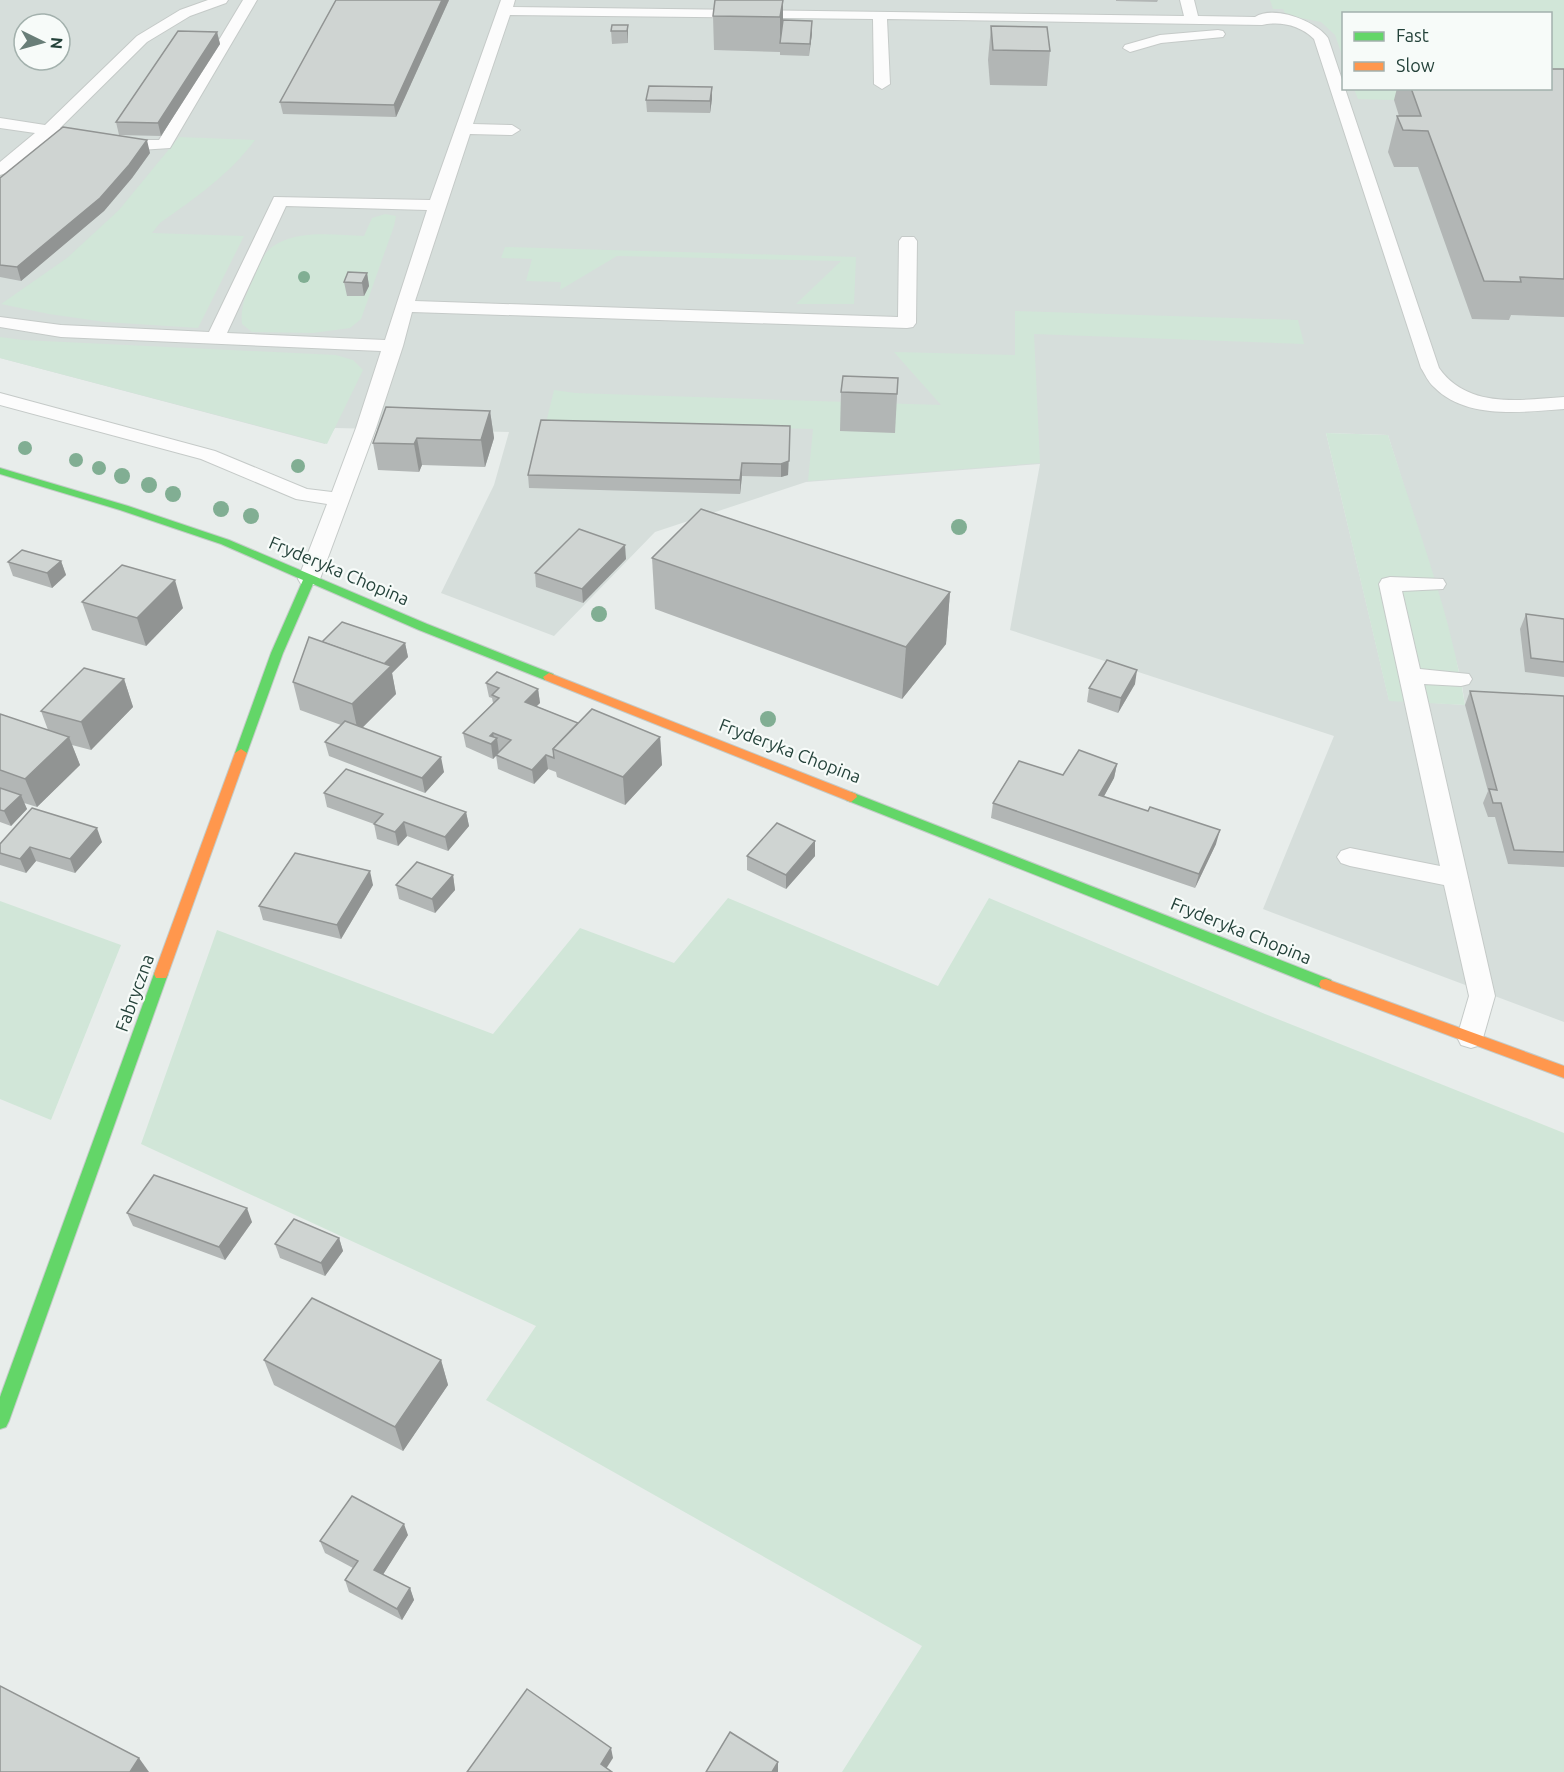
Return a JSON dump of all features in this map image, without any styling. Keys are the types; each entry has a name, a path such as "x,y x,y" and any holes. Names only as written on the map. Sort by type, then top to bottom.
{"main road":[{"name":"Fryderyka Chopina","path":"0,471 124,508 225,542 423,627 1287,969 1564,1072"},
{"name":"Fabryczna","path":"0,1422 277,653 309,579"}],"lane":[{"path":"0,170 48,131 142,39 185,13 222,0"},
{"path":"0,123 140,146 164,145 250,0"},
{"path":"1187,0 1192,20"},
{"path":"1130,48 1161,39 1229,33 1266,33 1256,0"},
{"path":"309,579 341,499 394,346 437,205 506,6 880,15 1288,20 1303,24 1315,30 1321,38 1430,368 1441,384 1460,396 1484,403 1511,406 1564,403"},
{"path":"880,15 882,84"},
{"path":"463,129 512,130"},
{"path":"215,338 280,201 437,205"},
{"path":"406,306 907,323 908,241"},
{"path":"0,322 61,331 394,346"},
{"path":"0,399 208,455 303,495 341,499"},
{"path":"1435,584 1390,584 1482,996 1471,1037"},
{"path":"1412,676 1461,679"},
{"path":"1350,857 1456,878"}],"shaded area":[{"path":"0,0 1403,0 1564,4 1564,1022 1263,909 1334,736 1010,630 1040,464 806,482 655,532 554,636 441,593 494,485 509,432 335,428 325,444 0,358","holes":["1326,433 1388,435 1442,608 1461,679 1465,705 1389,700"]}],"green space":[{"path":"1270,0 1564,0 1564,105 1358,99 1354,90 1552,90 1552,12 1342,12 1342,55 1335,35 1321,22 1286,15 1283,9 1273,9"},
{"path":"179,137 255,140 223,175 160,223 152,233 244,236 198,328 105,322 1,304 67,258 119,210"},
{"path":"385,214 396,216 394,226 361,319 350,328 313,333 252,332 242,324 246,296 261,262 272,247 282,241 304,235 364,236 372,218"},
{"path":"505,247 856,257 854,304 796,304 841,261 617,256 560,290 561,282 526,281 532,259 501,258"},
{"path":"1015,311 1298,320 1304,344 1034,334 1040,463 808,481 813,429 546,423 554,390 575,393 941,405 894,352 1015,355"},
{"path":"0,337 336,355 353,360 363,370 327,444 0,358"},
{"path":"1326,433 1388,435 1442,603 1465,705 1389,701"},
{"path":"728,898 938,986 989,898 1265,1014 1564,1133 1564,1772 842,1772 922,1646 486,1400 536,1326 141,1144 217,930 493,1034 580,928 674,963"},
{"path":"0,901 121,945 51,1120 0,1099"}],"building":[{"path":"336,0 442,0 394,105 280,102"},
{"path":"715,0 783,0 780,17 713,16"},
{"path":"783,20 812,21 810,44 780,43"},
{"path":"612,25 628,25 627,31 611,31"},
{"path":"991,26 1047,27 1050,51 993,50"},
{"path":"178,31 217,32 158,123 116,122"},
{"path":"1552,69 1564,69 1564,279 1520,277 1521,282 1484,281 1428,131 1403,130 1397,116 1421,116 1412,90 1552,90"},
{"path":"649,86 712,87 710,101 646,100"},
{"path":"63,127 147,140 100,198 17,267 0,265 0,178"},
{"path":"348,272 367,273 362,283 344,282"},
{"path":"843,376 898,378 897,394 841,392"},
{"path":"386,407 490,411 481,440 417,438 414,444 373,443"},
{"path":"541,420 790,426 789,461 781,464 742,463 740,480 528,475"},
{"path":"701,509 950,592 906,647 652,558"},
{"path":"579,529 625,545 582,589 535,573"},
{"path":"22,550 61,561 47,573 8,562"},
{"path":"122,565 175,580 137,618 82,602"},
{"path":"1526,614 1564,619 1564,662 1531,658"},
{"path":"342,622 405,643 384,664 322,642"},
{"path":"309,637 391,666 352,704 293,682"},
{"path":"1107,660 1137,670 1121,698 1089,688"},
{"path":"84,668 124,679 81,722 41,711"},
{"path":"497,672 538,689 525,702 578,723 553,749 554,758 546,755 532,770 496,755 511,740 493,733 490,736 497,738 491,744 463,733 499,698 492,695 499,688 486,683"},
{"path":"1470,691 1564,696 1564,852 1514,850 1501,803 1493,803 1489,789 1497,790"},
{"path":"592,709 660,737 623,777 553,749"},
{"path":"0,714 69,737 25,779 0,770"},
{"path":"345,721 441,757 422,778 325,742"},
{"path":"1079,750 1117,764 1099,795 1148,811 1150,807 1220,830 1199,874 993,803 1019,761 1063,775"},
{"path":"346,769 466,812 445,837 404,822 395,832 374,824 383,814 324,793"},
{"path":"0,788 21,795 4,811 0,810"},
{"path":"32,808 97,828 70,859 30,847 20,859 0,853 0,844"},
{"path":"777,823 815,841 786,875 747,856"},
{"path":"295,853 370,871 337,925 259,906"},
{"path":"417,862 453,875 432,899 396,885"},
{"path":"154,1175 247,1208 219,1247 127,1213"},
{"path":"294,1219 339,1238 321,1263 275,1244"},
{"path":"312,1298 441,1360 395,1427 264,1360"},
{"path":"352,1496 404,1524 374,1570 410,1588 397,1609 345,1580 358,1561 320,1541"},
{"path":"0,1686 139,1758 130,1772 0,1772"},
{"path":"527,1689 611,1748 601,1764 612,1772 467,1772"},
{"path":"730,1732 778,1762 772,1772 706,1772"}],"traffic: fast":[{"path":"0,471 124,508 225,542 423,627 549,677"},
{"path":"241,753 277,653 309,579"},
{"path":"851,797 1326,984"},
{"path":"0,1421 161,974"}],"traffic: slow":[{"path":"549,677 851,797"},
{"path":"161,974 241,753"},
{"path":"1326,984 1564,1072"}]}
